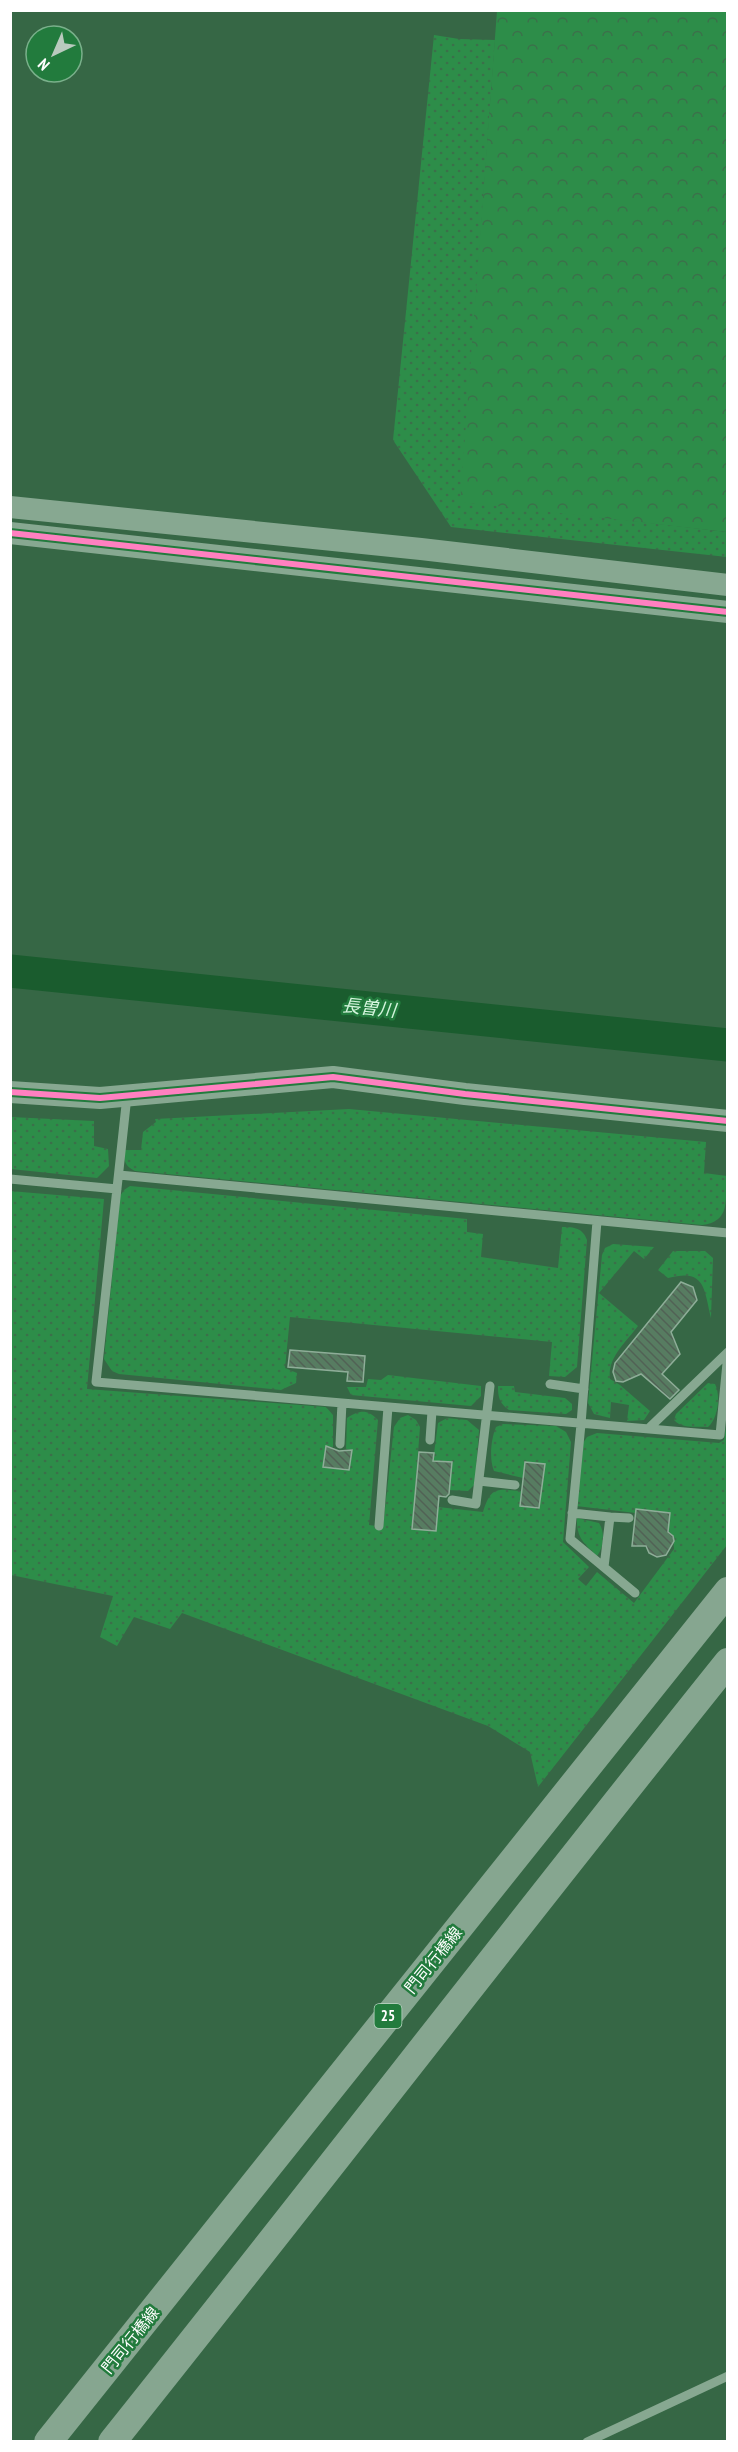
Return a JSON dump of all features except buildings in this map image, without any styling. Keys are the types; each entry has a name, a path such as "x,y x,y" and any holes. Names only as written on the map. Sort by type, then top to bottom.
{"main road":[{"name":"門司行橋線","path":"48,2442 728,1591"},
{"path":"112,2442 248,2272 525,1915 728,1662"}],"street":[{"path":"10,507 421,549 728,585"},
{"path":"10,534 728,612"},
{"path":"10,1092 100,1098 333,1077 465,1094 728,1121"}],"lane":[{"path":"127,1095 96,1382 720,1435 728,1352"},
{"path":"118,1175 728,1233"},
{"path":"10,1179 117,1189"},
{"path":"597,1221 570,1539 635,1593"},
{"path":"648,1429 728,1352"},
{"path":"550,1384 584,1389"},
{"path":"452,1500 476,1504 490,1386"},
{"path":"340,1444 342,1403"},
{"path":"379,1526 388,1407"},
{"path":"430,1440 432,1411"},
{"path":"479,1481 515,1485"},
{"path":"572,1513 629,1518"},
{"path":"604,1568 610,1516"},
{"path":"587,2442 728,2376"}],"green space":[{"path":"497,11 727,11 727,532 460,502"},
{"path":"434,35 459,39 495,40 461,501 727,532 727,557 451,527 393,440"},
{"path":"349,1109 706,1142 704,1173 727,1176 725,1208 718,1219 702,1225 135,1171 127,1165 125,1160 125,1150 141,1150 143,1132 156,1122 155,1119"},
{"path":"10,1117 94,1121 94,1146 108,1149 109,1166 97,1178 11,1169"},
{"path":"130,1186 467,1219 467,1232 483,1234 481,1257 558,1268 562,1227 578,1229 587,1240 577,1367 565,1377 549,1376 552,1342 290,1317 285,1368 297,1373 296,1383 281,1390 119,1374 112,1371 104,1359 120,1196"},
{"path":"10,1191 104,1199 87,1389 326,1407 333,1415 333,1447 326,1446 323,1466 349,1470 352,1450 346,1449 347,1418 356,1413 367,1412 378,1420 369,1525 383,1527 394,1427 400,1418 408,1415 416,1420 420,1427 412,1529 436,1531 438,1507 483,1512 489,1497 496,1491 521,1491 520,1506 539,1508 544,1464 525,1462 523,1478 494,1471 491,1455 493,1437 496,1427 503,1424 556,1426 566,1432 571,1442 563,1542 589,1567 578,1579 586,1586 597,1572 634,1603 674,1549 673,1536 668,1532 670,1514 637,1509 636,1513 576,1506 581,1446 587,1437 597,1433 719,1443 724,1440 727,1421 727,1545 538,1787 530,1752 488,1726 182,1613 170,1629 134,1617 117,1646 100,1637 113,1596 11,1575"},
{"path":"613,1244 654,1247 644,1259 634,1251 599,1293 638,1326 614,1357 610,1379 650,1411 644,1420 627,1421 629,1405 611,1402 610,1418 594,1414 588,1403 602,1255 605,1248"},
{"path":"673,1251 705,1251 713,1258 711,1318 704,1290 696,1278 680,1276 668,1278 658,1270"},
{"path":"388,1375 481,1386 481,1396 471,1406 351,1395 347,1387 366,1387 368,1379 381,1380"},
{"path":"708,1383 715,1384 718,1407 708,1427 690,1427 677,1423 674,1420 676,1414"},
{"path":"498,1386 514,1386 515,1392 565,1398 572,1404 572,1410 566,1414 509,1410 500,1400"},
{"path":"447,1418 467,1420 479,1430 475,1484 468,1491 449,1490 452,1462 433,1461 438,1423"},
{"path":"577,1518 599,1523 603,1535 597,1556 582,1540"}],"waterway":[{"name":"長曽川","path":"10,971 728,1045"}],"cycle path":[{"path":"10,533 728,612"},
{"path":"10,1092 100,1098 333,1077 465,1094 728,1121"}]}
